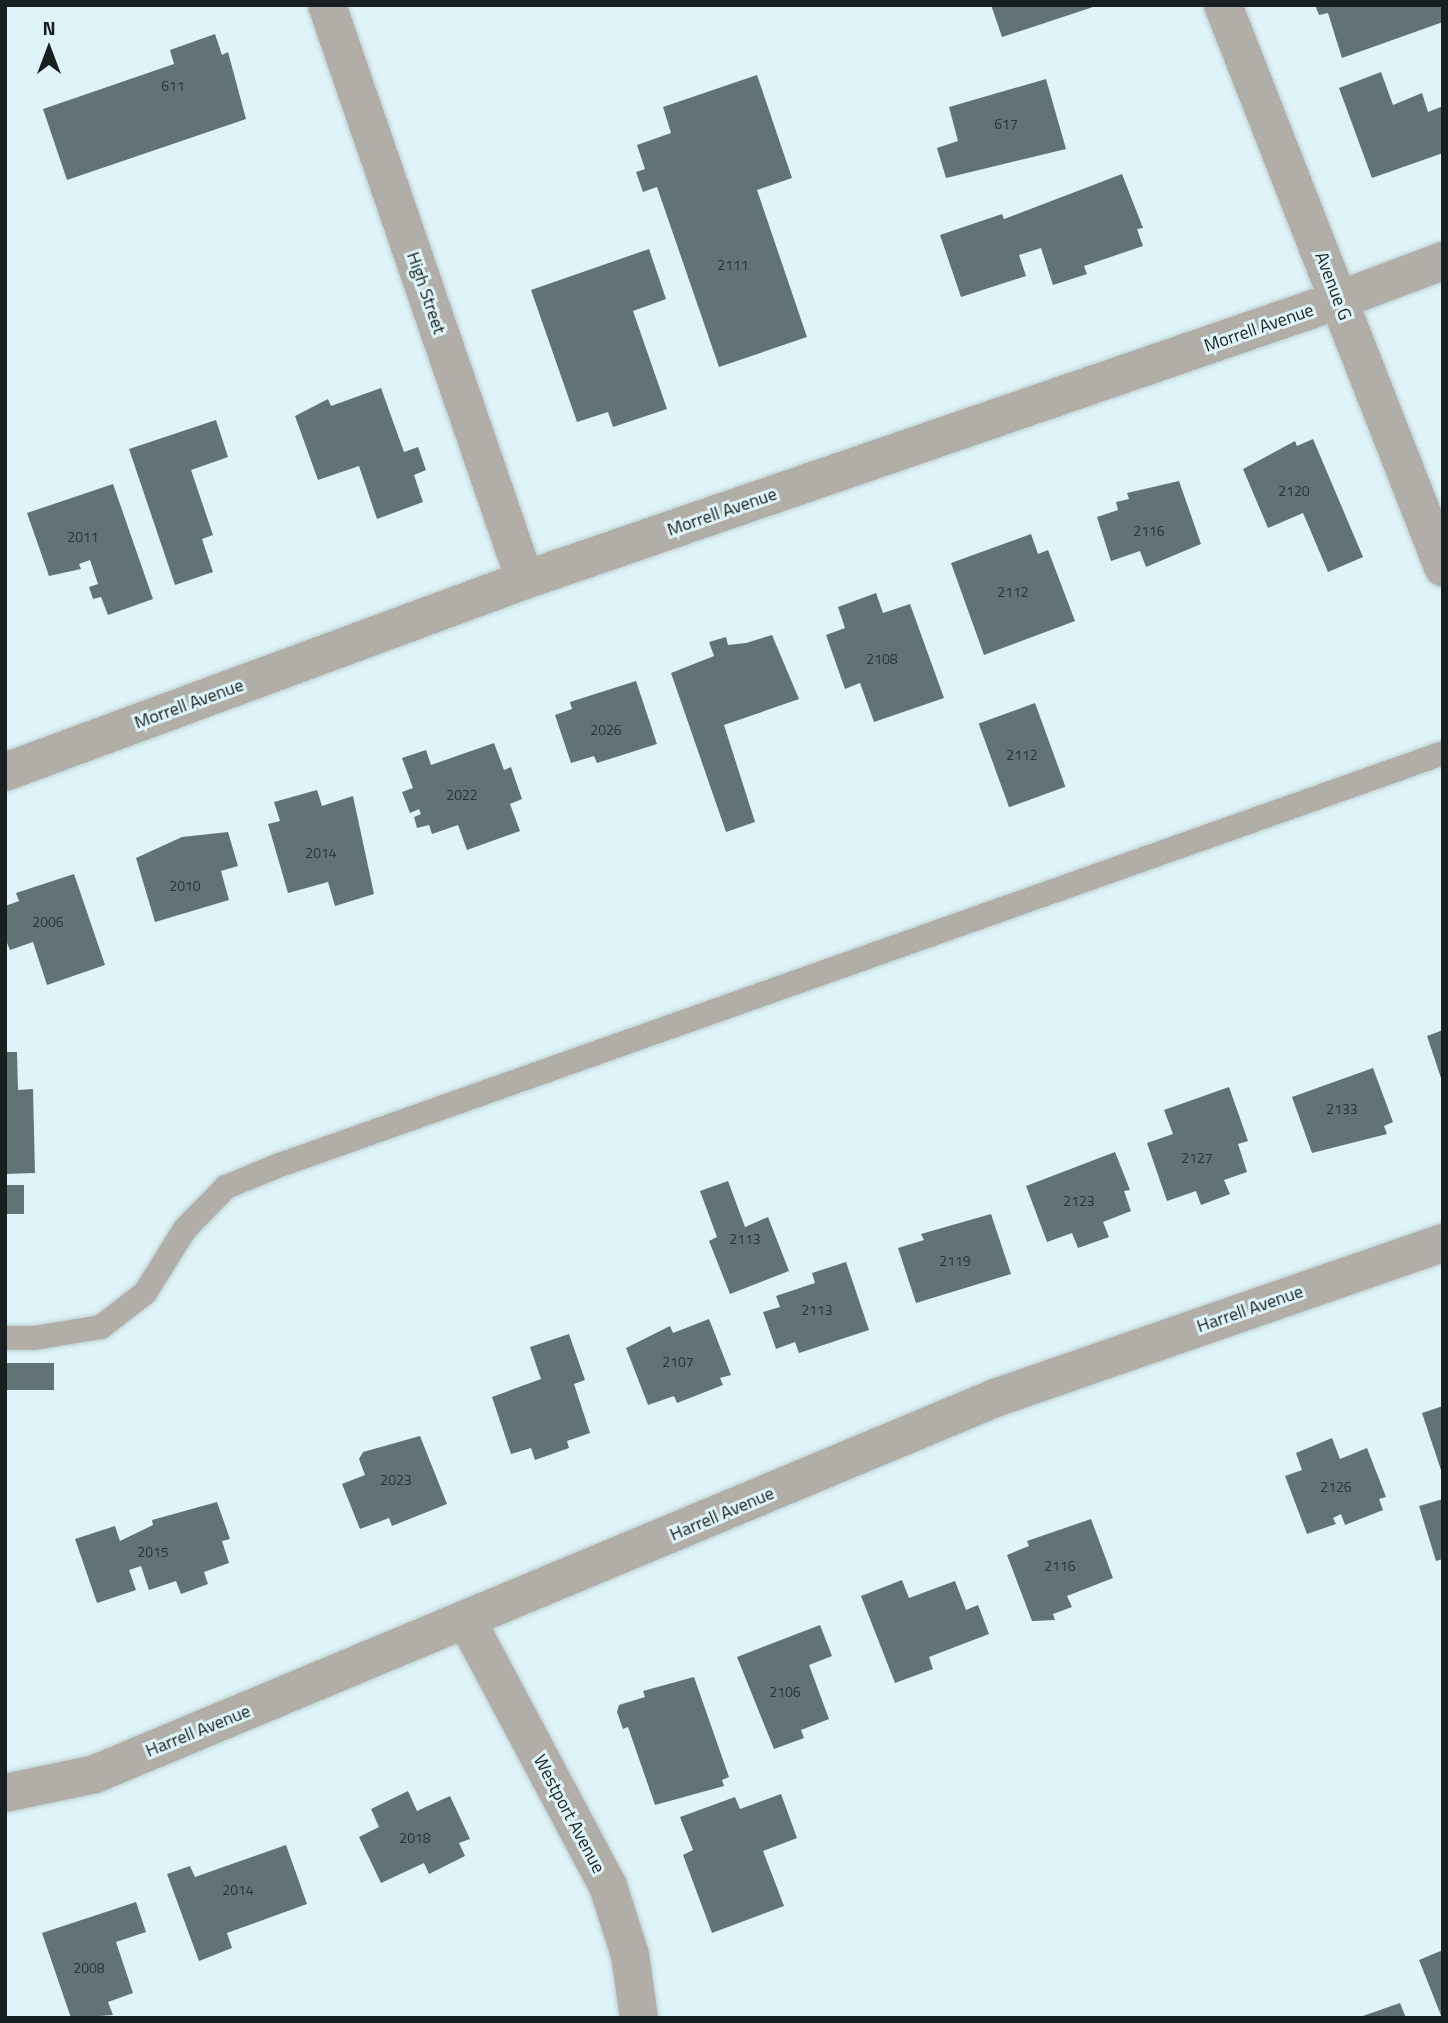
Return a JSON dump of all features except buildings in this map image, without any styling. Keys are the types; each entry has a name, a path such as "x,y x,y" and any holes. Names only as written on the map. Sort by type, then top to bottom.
{"street":[{"name":"High Street","path":"327,5 525,580"},
{"name":"Avenue G","path":"1223,5 1443,567"},
{"name":"Morrell Avenue","path":"5,772 525,580 1339,300 1443,261"},
{"name":"Harrell Avenue","path":"5,1793 95,1774 467,1621 995,1398 1443,1243"},
{"name":"Westport Avenue","path":"467,1621 608,1886 630,1955 639,2018"}],"lane":[{"path":"5,1338 34,1338 101,1326 145,1293 185,1229 226,1187 277,1166 1443,753"}]}
